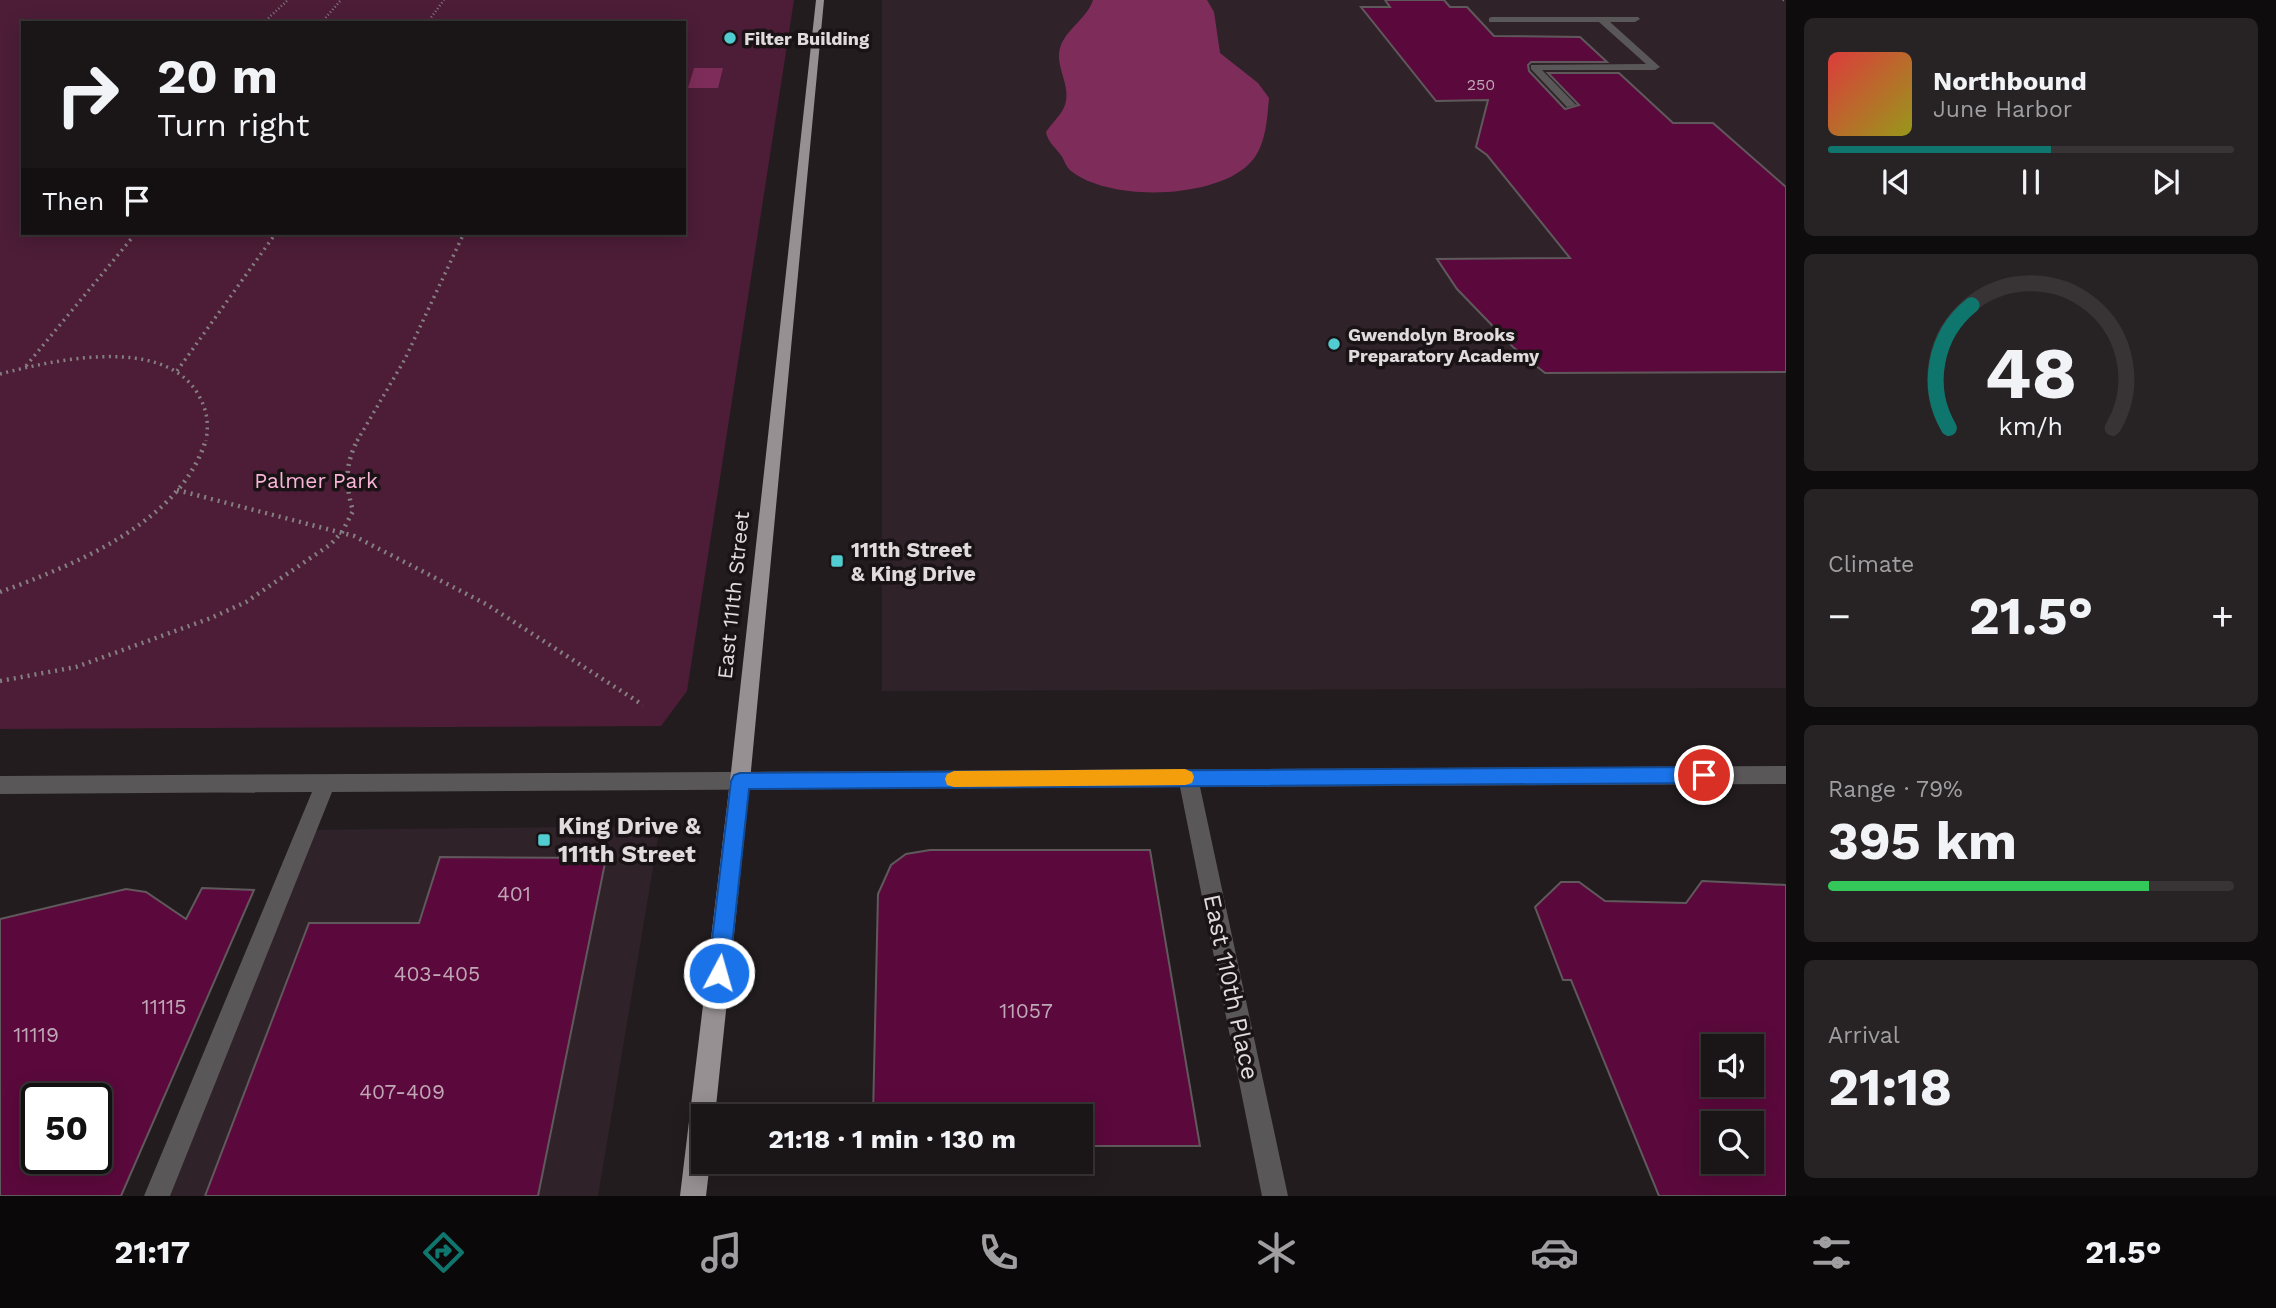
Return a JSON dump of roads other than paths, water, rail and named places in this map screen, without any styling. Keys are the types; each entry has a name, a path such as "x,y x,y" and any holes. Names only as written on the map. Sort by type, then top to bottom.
{"main road":[{"name":"East 111th Street","path":"694,1196 740,781 820,0"}],"street":[{"path":"1572,106 1534,67 1656,67 1601,19"},
{"path":"1492,20 1635,19"},
{"path":"0,785 1786,775"},
{"name":"East 110th Place","path":"1188,777 1275,1196"},
{"path":"158,1196 326,783"}],"place":[{"name":"Filter Building","path":"730,38"},
{"name":"Gwendolyn Brooks Preparatory Academy","path":"1334,344"},
{"name":"111th Street & King Drive","path":"837,561"},
{"name":"King Drive & 111th Street","path":"544,840"}],"park label":[{"name":"Palmer Park","path":"316,480"}]}
